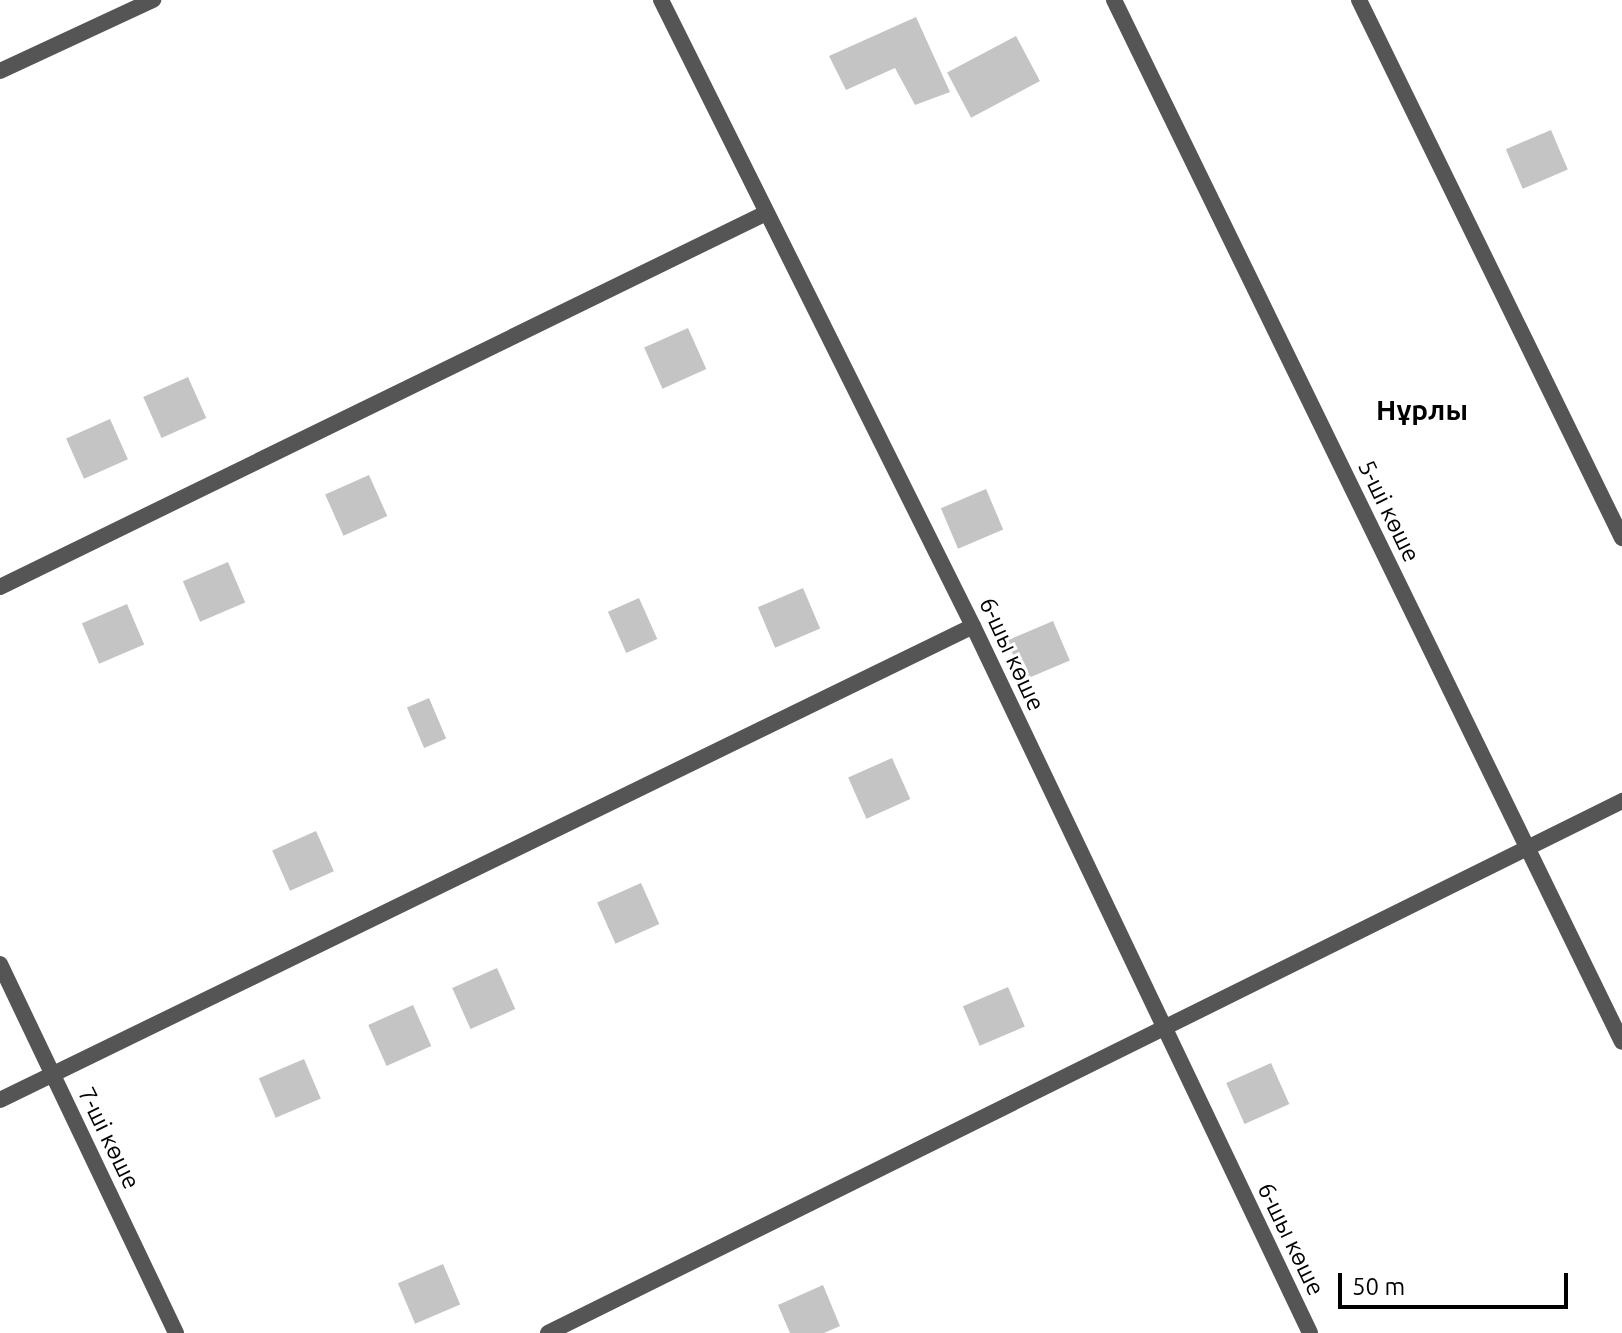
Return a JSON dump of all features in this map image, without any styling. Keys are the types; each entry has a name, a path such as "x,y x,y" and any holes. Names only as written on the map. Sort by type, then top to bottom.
{"lane":[{"path":"0,71 153,0"},
{"name":"6-шы көше","path":"661,0 973,626 1161,1026 1310,1333"},
{"name":"5-ші көше","path":"1114,0 1622,1042"},
{"path":"1359,0 1622,538"},
{"path":"0,587 766,213"},
{"path":"0,1100 973,626"},
{"path":"548,1333 1161,1026 1622,801"},
{"name":"7-ші көше","path":"0,964 176,1333"}],"building":[{"path":"916,17 950,92 915,105 895,68 846,90 829,56"},
{"path":"1016,36 1040,81 971,118 947,73"},
{"path":"1551,130 1568,170 1523,189 1506,149"},
{"path":"688,328 706,369 662,389 644,348"},
{"path":"188,377 206,418 162,438 143,397"},
{"path":"110,419 128,459 84,479 66,439"},
{"path":"369,475 387,516 343,536 325,495"},
{"path":"986,489 1003,530 958,549 941,508"},
{"path":"228,562 245,603 200,622 183,581"},
{"path":"803,588 820,629 775,648 758,607"},
{"path":"639,598 657,639 626,653 608,612"},
{"path":"127,604 144,645 99,664 82,623"},
{"path":"1053,621 1070,661 1024,680 1007,641"},
{"path":"429,698 446,739 424,748 407,707"},
{"path":"892,758 910,799 866,819 848,778"},
{"path":"316,831 334,871 290,891 272,851"},
{"path":"641,883 659,924 615,944 597,903"},
{"path":"497,968 515,1009 471,1029 452,988"},
{"path":"1008,987 1025,1027 980,1046 963,1006"},
{"path":"413,1005 431,1046 387,1066 368,1025"},
{"path":"304,1059 321,1099 276,1118 259,1078"},
{"path":"1271,1063 1289,1104 1245,1124 1226,1083"},
{"path":"443,1264 460,1305 415,1324 398,1283"},
{"path":"823,1285 840,1326 824,1333 790,1333 778,1305"}],"district":[{"name":"Нұрлы","path":"1422,410"}]}
